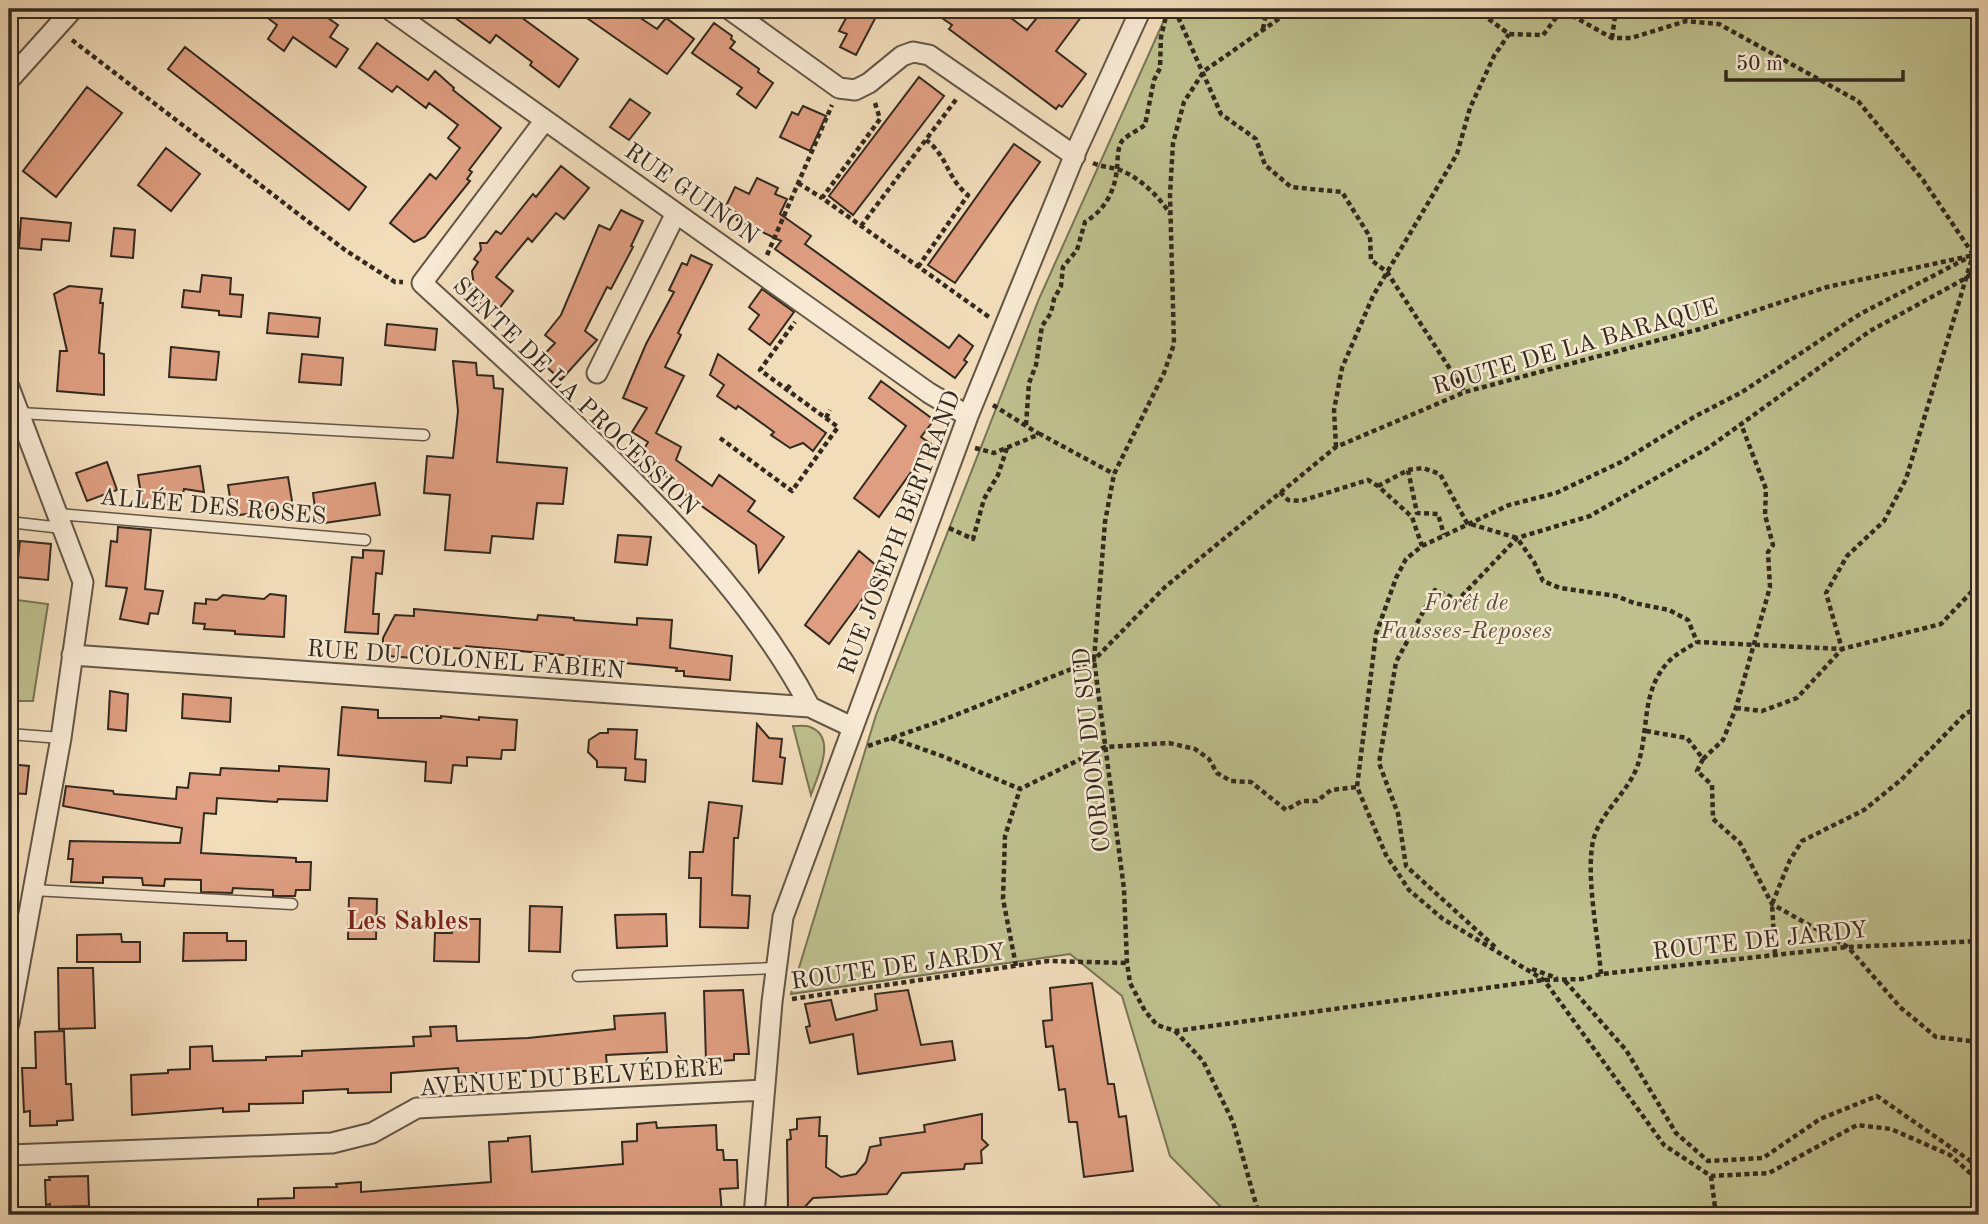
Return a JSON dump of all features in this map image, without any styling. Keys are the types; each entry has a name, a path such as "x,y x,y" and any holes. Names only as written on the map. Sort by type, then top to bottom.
{"street":[{"path":"9,80 73,9"},
{"name":"RUE GUINON","path":"389,9 947,405 968,416"},
{"path":"729,9 839,88 855,90 869,83 902,56 913,52 929,55 1075,156"},
{"name":"RUE JOSEPH BERTRAND","path":"754,1215 775,968 783,918 968,416 1075,156 1141,9"},
{"path":"422,283 545,120"},
{"path":"597,373 676,213"},
{"name":"SENTE DE LA PROCESSION","path":"422,283 570,419 668,515 738,598 789,666 810,707"},
{"path":"9,387 83,582 61,738 33,890 18,924 9,1023"},
{"name":"RUE DU COLONEL FABIEN","path":"72,656 810,707 852,727"},
{"name":"AVENUE DU BELVÉDÈRE","path":"9,1155 332,1143 372,1133 417,1108 764,1090"}],"lane":[{"path":"19,413 424,435"},
{"name":"ALLÉE DES ROSES","path":"9,523 60,521 365,540"},
{"path":"9,734 61,738"},
{"path":"33,890 292,904"},
{"path":"578,976 775,968"}],"path":[{"path":"1263,30 1267,9"},
{"name":"CORDON DU SUD","path":"1259,1215 1233,1122 1203,1061 1175,1031 1157,1025 1130,983 1124,889 1094,660 1105,522 1114,474 1164,373 1174,344 1170,215 1173,143 1184,102 1204,71 1293,9"},
{"path":"1475,9 1509,34 1543,35 1562,9 1612,38 1631,38 1686,21 1719,24 1858,101 1923,180 1979,265 1966,278 1870,331 1708,449 1590,516 1517,538 1458,600 1435,590 1396,662 1379,763 1398,814 1406,866 1491,944 1535,971 1564,981 1626,1049 1676,1133 1708,1161 1763,1158 1820,1119 1877,1096 1979,1167"},
{"path":"1612,38 1616,9"},
{"path":"1026,425 1030,383 1036,365 1042,326 1051,313 1061,286 1063,267 1077,250 1085,222 1097,215 1111,195 1122,142 1145,125 1154,80 1160,68 1161,37 1166,16 1180,11 1179,19 1221,114 1256,139 1265,165 1291,187 1342,192 1370,237 1371,260 1387,272 1465,392"},
{"name":"SENTE DE LA PROCESSION","path":"55,27 345,250 396,282 422,283"},
{"path":"1336,447 1334,410 1342,368 1373,296 1457,154 1470,108 1494,57 1509,34"},
{"path":"822,198 880,119 869,83"},
{"path":"861,226 969,83"},
{"path":"760,271 839,88"},
{"path":"918,267 968,195 957,187 939,149 926,139"},
{"path":"1099,166 1117,169 1138,180 1163,201 1170,215"},
{"path":"798,183 1004,328"},
{"path":"1842,649 1826,593 1847,556 1884,521 1906,479 1973,255 1979,243"},
{"name":"ROUTE DE LA BARAQUE","path":"1094,660 1165,587 1336,447 1465,392 1700,329 1827,286 1979,254"},
{"path":"1973,255 1860,314 1742,392 1620,461 1556,493 1509,505 1467,523 1422,546 1406,559 1396,578 1376,634 1357,787 1386,855 1409,890 1443,919 1544,980 1664,1145 1711,1175 1769,1173 1857,1125 1891,1129 1950,1155 1979,1181"},
{"path":"720,438 792,491 838,427 760,370 808,304"},
{"path":"787,389 792,383"},
{"path":"997,407 1114,474"},
{"path":"825,418 830,411"},
{"path":"1741,424 1766,489 1765,515 1773,545 1768,552 1770,587 1723,740 1703,759 1697,771 1712,785 1713,819 1740,843 1772,904 1775,954"},
{"path":"980,450 993,453 1040,434"},
{"path":"949,528 973,539 984,499 998,475 1007,447"},
{"path":"1378,486 1408,470 1423,468 1440,474 1467,523 1517,538 1534,562 1543,581 1560,588 1576,588 1616,596 1634,603 1669,610 1688,620 1697,642"},
{"path":"1408,470 1417,513 1438,514 1444,535"},
{"path":"1280,492 1288,500 1301,500 1368,480 1412,517 1422,546"},
{"path":"1601,974 1591,865 1592,844 1602,822 1634,773 1646,731 1648,706 1656,678 1670,658 1697,642 1842,649 1941,624 1979,584"},
{"path":"1735,708 1762,711 1797,698 1842,649"},
{"path":"867,746 950,718 1094,660"},
{"path":"1772,904 1790,860 1802,841 1864,810 1901,780 1966,713 1979,708"},
{"path":"1646,731 1687,738 1703,759"},
{"path":"891,738 1020,789"},
{"path":"1016,967 1003,899 1005,836 1020,789 1105,747 1169,743 1195,749 1209,759 1217,774 1231,781 1251,782 1286,810 1302,801 1317,801 1331,790 1357,787"},
{"path":"1772,904 1849,947 1900,1007 1936,1037 1979,1042"},
{"name":"ROUTE DE JARDY","path":"1175,1031 1544,980 1564,981 1601,974 1775,954 1849,947 1979,941"},
{"name":"ROUTE DE JARDY","path":"772,1002 1048,961 1127,962"},
{"path":"1711,1175 1716,1215"}],"green space":[{"name":"Forêt de Fausses-Reposes","path":"1169,9 1979,9 1979,1215 1224,1215 1221,1207 1170,1156 1122,996 1070,954 791,994 876,715 1039,299"},
{"path":"9,599 48,604 33,701 9,701"},
{"path":"793,726 810,727 823,739 821,768 811,795"}],"building":[{"path":"256,9 315,9 338,25 330,37 348,49 336,67 293,37 284,51 268,39 277,25"},
{"path":"443,9 510,9 578,59 559,87 496,35 490,43"},
{"path":"574,9 627,9 657,29 666,18 694,39 667,74"},
{"path":"851,9 880,9 856,55 840,47 847,34 839,31"},
{"path":"929,9 999,9 1027,30 1044,9 1087,9 1056,51 1086,74 1062,107 1059,105 1056,109 949,29 952,25"},
{"path":"714,23 732,36 731,39 735,42 730,48 773,83 756,108 737,94 742,88 692,53"},
{"path":"377,43 428,80 435,71 454,88 453,90 501,128 469,170 472,172 467,179 470,181 425,237 414,242 390,223 430,174 436,179 460,148 448,138 458,125 429,103 426,108 397,86 392,92 359,68"},
{"path":"185,47 366,187 349,210 168,69"},
{"path":"919,77 944,96 853,215 829,196"},
{"path":"87,87 122,113 56,197 23,171"},
{"path":"630,99 650,113 629,140 610,127"},
{"path":"803,106 826,116 810,151 780,137 792,112 798,115"},
{"path":"1014,144 1040,162 955,283 928,265"},
{"path":"166,148 200,174 171,211 138,185"},
{"path":"561,166 589,188 564,219 556,213 532,242 528,238 496,277 513,291 498,310 489,303 485,307 469,294 474,287 472,271 478,262 474,259 481,250 480,243 487,243 496,231 501,234 533,194 536,197"},
{"path":"757,178 778,188 775,194 787,199 780,214 811,236 805,244 949,348 959,335 973,346 964,360 967,362 955,378 775,249 781,241 737,220 740,214 725,208 735,187 749,194"},
{"path":"621,210 643,221 611,289 607,287 585,331 597,340 561,380 539,360 555,343 545,335 561,315 599,225 610,230"},
{"path":"21,218 71,223 69,241 42,239 41,250 19,248"},
{"path":"114,228 135,230 133,258 111,256"},
{"path":"691,255 712,265 678,333 681,335 665,367 684,376 656,433 681,447 676,460 712,486 719,475 755,501 748,511 784,537 759,572 756,545 682,492 685,487 658,472 663,466 642,453 648,442 632,432 647,408 623,398 646,344 674,292 669,290 682,263 687,265"},
{"path":"202,275 231,278 230,294 243,295 241,317 219,315 219,311 182,307 184,290 200,292"},
{"path":"69,286 102,289 99,353 104,354 104,395 57,391 60,351 67,351 54,294"},
{"path":"762,289 794,312 770,345 749,329 759,315 749,307"},
{"path":"269,313 320,318 318,337 267,333"},
{"path":"387,324 437,329 435,350 385,345"},
{"path":"171,347 219,352 216,380 169,377"},
{"path":"302,354 343,358 341,385 299,382"},
{"path":"718,354 826,433 813,451 803,443 790,448 771,435 774,432 738,406 736,409 717,396 724,385 710,375"},
{"path":"453,361 476,363 477,375 493,376 494,388 503,389 497,462 567,468 563,504 537,503 533,539 492,536 490,553 445,550 450,495 424,493 427,456 453,458 458,411"},
{"path":"881,381 934,420 921,437 931,444 879,517 854,498 906,426 869,398"},
{"path":"107,462 117,490 87,501 76,473"},
{"path":"200,466 204,492 184,489 181,502 143,508 138,475"},
{"path":"288,477 293,507 233,516 228,485"},
{"path":"375,483 380,515 317,524 313,493"},
{"path":"118,527 151,530 145,589 163,591 158,614 150,613 148,624 120,619 127,588 106,586 111,541 117,542"},
{"path":"618,535 651,537 647,565 615,562"},
{"path":"20,541 51,544 48,580 16,577"},
{"path":"363,550 384,551 382,574 376,573 373,614 379,614 378,634 345,632 352,557 363,558"},
{"path":"859,551 883,571 829,644 805,625"},
{"path":"270,594 286,596 284,637 235,634 235,631 204,629 205,624 193,623 195,603 206,604 206,599 217,600 223,595 264,599"},
{"path":"414,609 537,620 538,615 637,625 637,618 672,620 670,648 732,656 730,680 684,676 684,671 676,671 677,668 466,646 466,649 414,645 413,658 388,656 388,651 383,650 383,638 395,615 414,616"},
{"path":"110,691 128,694 126,731 108,729"},
{"path":"183,694 231,698 230,722 182,718"},
{"path":"342,707 378,710 378,718 441,716 517,720 515,750 502,750 501,759 467,757 467,766 453,765 451,783 425,781 426,762 338,755"},
{"path":"757,724 769,738 782,739 780,757 785,758 782,784 753,781"},
{"path":"608,729 637,730 635,759 646,760 645,782 625,780 626,768 597,767 597,761 588,752 589,740 600,733 608,733"},
{"path":"9,764 29,766 26,794 9,793"},
{"path":"279,766 329,769 327,801 278,799 277,802 217,798 216,814 204,813 201,853 296,858 296,862 311,862 310,890 296,890 295,896 273,896 273,890 233,888 232,893 201,892 201,880 165,879 164,886 143,885 142,878 103,877 103,883 71,882 73,859 68,859 70,841 180,843 182,828 63,806 66,786 113,791 114,794 176,799 177,787 188,788 190,773 220,775 221,768 279,771"},
{"path":"709,802 742,806 738,838 734,838 732,895 750,896 748,928 700,927 701,878 689,878 690,852 703,852"},
{"path":"349,898 377,899 376,939 348,939"},
{"path":"530,906 562,907 560,952 529,951"},
{"path":"666,914 667,946 617,948 615,915"},
{"path":"453,919 480,919 479,962 434,961 435,933 452,933"},
{"path":"184,933 227,933 227,941 246,941 246,960 183,961"},
{"path":"121,934 122,942 140,942 140,962 77,962 77,935"},
{"path":"58,968 93,968 95,1028 59,1029"},
{"path":"1092,983 1108,1084 1114,1084 1119,1117 1126,1116 1133,1171 1084,1177 1077,1122 1069,1122 1065,1089 1059,1090 1053,1046 1046,1047 1043,1021 1052,1020 1050,988"},
{"path":"743,990 749,1054 734,1054 734,1060 706,1062 704,991"},
{"path":"908,990 921,1045 952,1041 955,1060 858,1074 853,1034 810,1043 806,1027 810,1026 805,1004 831,1000 836,1020 877,1010 875,994"},
{"path":"665,1013 667,1052 606,1055 607,1067 459,1074 458,1068 391,1073 391,1092 348,1093 348,1089 303,1091 303,1103 249,1104 249,1111 223,1112 223,1108 132,1115 131,1075 190,1069 190,1047 212,1046 213,1061 266,1060 266,1057 302,1056 302,1051 414,1046 413,1037 431,1036 430,1027 456,1026 457,1041 528,1038 615,1029 614,1016"},
{"path":"64,1031 66,1084 71,1084 73,1120 57,1121 57,1125 30,1126 30,1111 24,1112 22,1068 36,1068 35,1032"},
{"path":"982,1114 982,1139 988,1145 981,1151 982,1163 965,1164 964,1169 902,1173 887,1194 813,1198 802,1210 788,1210 787,1140 791,1139 790,1130 797,1129 797,1119 820,1117 819,1136 827,1136 826,1167 841,1177 856,1174 866,1162 870,1147 881,1145 880,1138 925,1132 924,1125"},
{"path":"656,1122 657,1128 716,1125 717,1150 723,1150 724,1160 737,1160 738,1188 720,1189 722,1213 674,1215 674,1210 616,1215 258,1215 258,1199 294,1198 294,1188 337,1187 336,1184 361,1182 361,1192 491,1182 489,1142 508,1141 508,1138 530,1136 532,1172 623,1164 622,1142 637,1141 637,1124"},
{"path":"88,1176 89,1206 46,1205 45,1180 50,1180 49,1177"}],"district":[{"name":"Les Sables","path":"407,920"}]}
